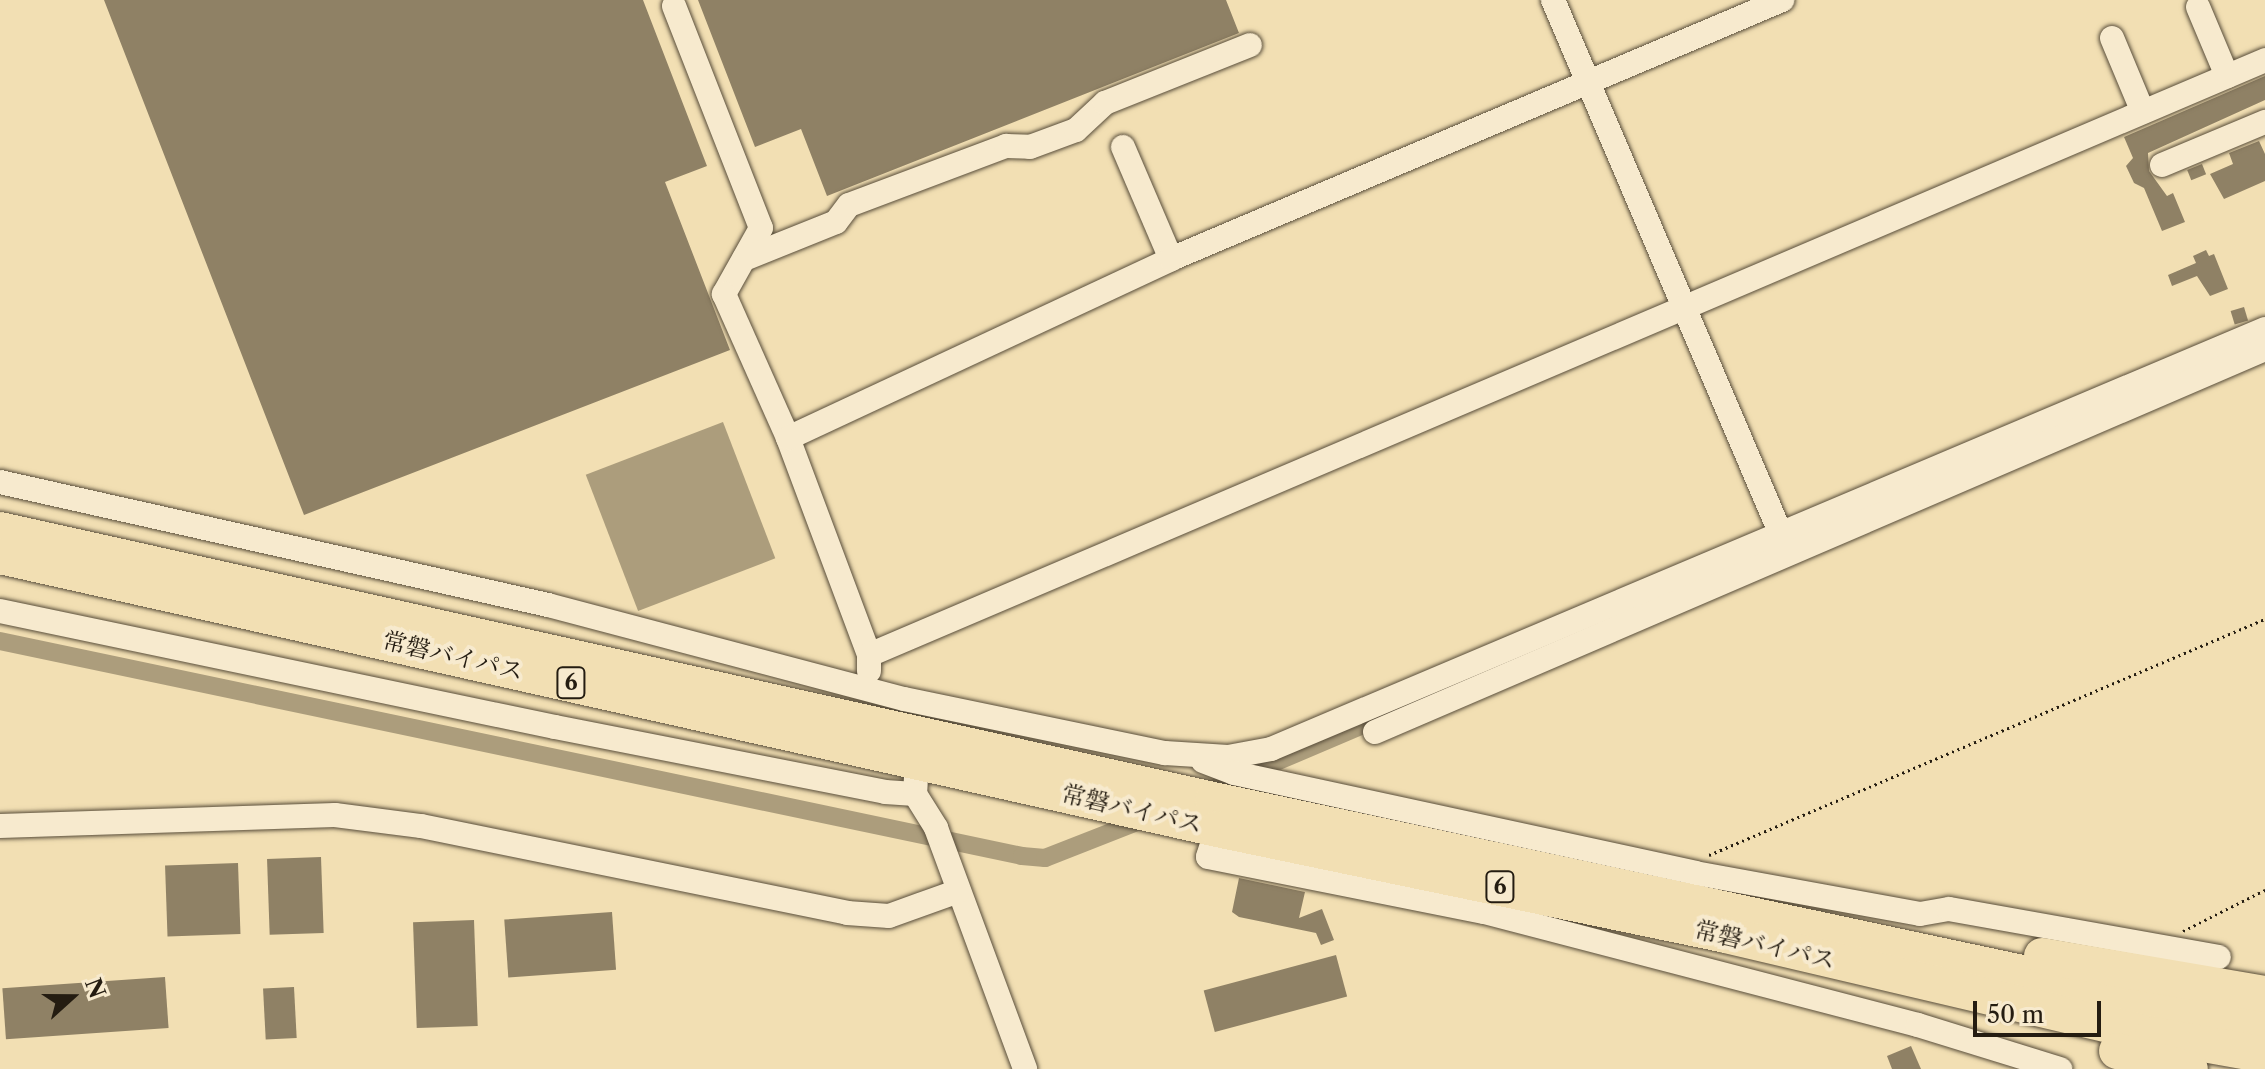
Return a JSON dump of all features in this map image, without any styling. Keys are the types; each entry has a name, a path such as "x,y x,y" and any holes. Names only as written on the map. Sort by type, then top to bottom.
{"highway":[{"name":"常磐バイパス","path":"0,530 870,705 1186,810"},
{"name":"常磐バイパス","path":"0,556 916,776 1186,810 1930,968 2265,1025"},
{"name":"常磐バイパス","path":"1930,968 2153,1035 2265,1055"},
{"name":"6","path":"1930,968 2265,994"},
{"name":"6","path":"1930,968 2190,1069"}],"street":[{"path":"1553,0 1684,307 1795,537"},
{"path":"788,438 1171,259 1782,0"},
{"path":"674,6 761,228 724,294 788,438 869,655 870,705"},
{"path":"2198,7 2227,76"},
{"path":"2112,38 2143,112"},
{"path":"744,259 836,222 849,205 1006,146 1030,147 1076,130 1105,103 1250,45"},
{"path":"869,655 2265,60"},
{"path":"2163,168 2265,122"},
{"path":"1123,147 1171,259"},
{"path":"1375,732 1795,537 2265,329"},
{"path":"0,482 548,605 870,705 1192,756 1228,757 1271,749 2265,349"},
{"path":"0,611 555,727 885,792 916,776 1025,1069"},
{"path":"1192,756 1234,773 1695,873 1920,914 1949,909 2219,957"},
{"path":"1186,810 1208,857 1484,912 1918,1025 2060,1069"},
{"path":"0,826 335,815 421,826 847,913 889,916 959,891"}],"path":[{"path":"1695,873 1702,858 2265,619"},
{"path":"2165,948 2193,921 2265,890"}],"shaded area":[{"path":"723,422 775,558 638,611 586,475"}],"building":[{"path":"104,0 643,0 707,166 665,182 730,350 304,515"},
{"path":"698,0 1226,0 1239,33 827,196 801,129 755,147"},
{"path":"2265,76 2265,100 2148,153 2149,171 2167,196 2173,193 2185,222 2162,231 2144,188 2134,183 2126,166 2133,158 2124,137"},
{"path":"2259,141 2265,154 2265,181 2224,199 2210,174 2233,164 2229,153"},
{"path":"2202,164 2206,174 2191,180 2187,170"},
{"path":"2206,250 2209,256 2214,254 2228,289 2210,296 2197,276 2172,286 2168,275 2196,263 2193,256"},
{"path":"2244,307 2248,320 2235,324 2231,311"},
{"path":"321,857 324,933 270,935 267,859"},
{"path":"238,863 240,934 168,937 165,866"},
{"path":"1239,878 1305,892 1299,918 1322,909 1334,940 1321,945 1316,933 1239,917 1232,912"},
{"path":"612,912 616,970 508,977 504,920"},
{"path":"474,920 478,1026 417,1028 413,922"},
{"path":"1336,955 1347,997 1215,1032 1204,990"},
{"path":"165,977 169,1028 6,1039 2,988"},
{"path":"294,987 297,1038 266,1040 263,989"},
{"path":"1911,1046 1921,1069 1892,1069 1887,1056"}],"waterway":[{"path":"0,641 1022,856 1045,858 1147,818"},
{"path":"1203,793 1389,714"}]}
